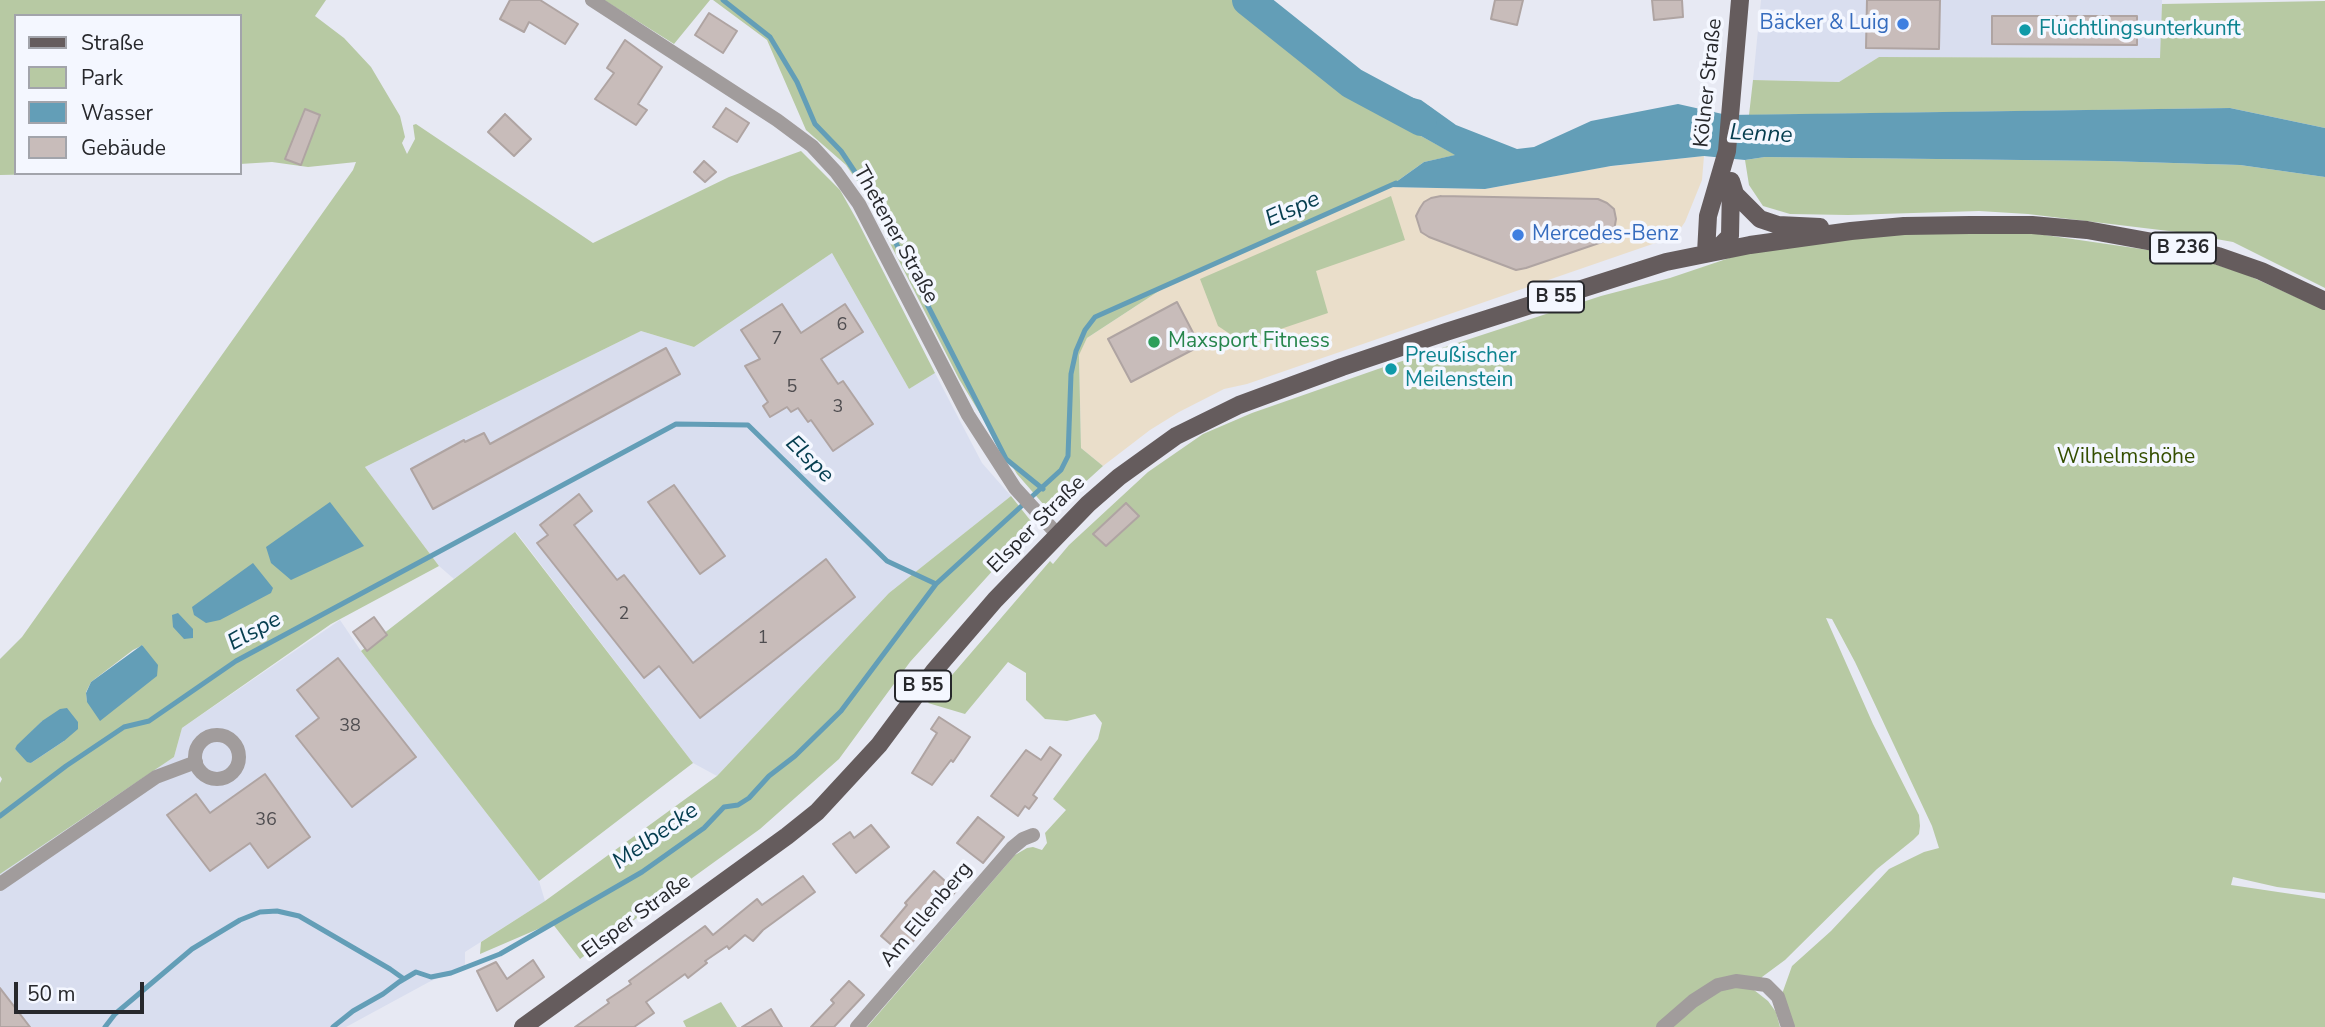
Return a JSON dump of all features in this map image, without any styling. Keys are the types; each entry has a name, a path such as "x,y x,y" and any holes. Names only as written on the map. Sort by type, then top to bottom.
{"main road":[{"name":"Kölner Straße","path":"1706,253 1708,216 1727,151 1740,3"},
{"name":"B 55","path":"1706,253 1720,246 1730,236 1731,181 1727,151"},
{"name":"B 55","path":"1731,181 1735,194 1755,215 1768,223 1851,231"},
{"name":"B 236","path":"1706,253 1851,231 1905,226 2032,225 2087,230 2218,256 2261,271 2325,301"},
{"name":"Elsper Straße","path":"523,1027 788,836 817,812 879,745 934,671 995,600 1057,534 1119,477 1148,455 1186,431 1239,405 1304,380 1666,262 1706,253"}],"street":[{"name":"Thetener Straße","path":"592,0 778,120 812,146 836,172 865,215 968,415 1015,488 1057,534"},
{"path":"0,884 156,777 196,762"},
{"name":"Am Ellenberg","path":"857,1027 1012,848 1033,835"},
{"path":"1663,1027 1693,1001 1718,985 1736,981 1766,985 1778,997 1788,1027"}],"shaded area":[{"path":"1761,0 2162,0 2161,58 1879,57 1839,82 1753,80"},
{"path":"1704,156 1702,180 1685,222 1676,235 1247,384 1224,389 1150,430 1103,466 1081,448 1079,354 1087,338 1162,289 1269,238 1389,187 1485,189 1604,167"},
{"path":"832,253 909,389 935,373 982,463 1011,496 889,593 717,776 693,763 516,532 454,579 439,566 365,467 641,331 694,347"},
{"path":"340,620 539,881 545,901 465,952 465,966 429,982 346,1027 0,1027 0,874 174,757 182,728"}],"green space":[{"path":"0,0 326,0 315,16 344,38 371,67 400,116 405,137 402,143 407,154 415,139 413,125 416,124 593,243 729,177 801,151 840,190 935,373 909,389 832,253 694,347 641,331 365,467 439,566 331,624 182,728 174,757 0,874 0,659 22,637 353,170 356,162 308,167 272,162 242,164 242,14 14,14 14,175 0,175","holes":["143,645 87,702 86,692 91,682","42,721 64,741 31,763 15,749"]},
{"path":"604,0 710,0 674,44"},
{"path":"713,0 1262,0 1369,86 1421,136 1456,155 1424,162 1389,187 1269,238 1162,289 1087,338 1079,355 1081,448 1103,466 1059,506 1044,505 1017,474 959,379 863,190 846,165 806,130 767,40"},
{"path":"2325,1 2325,128 2230,108 1749,115 1753,80 1839,82 1879,57 2160,58 2162,4"},
{"path":"1765,157 2240,165 2325,177 2325,288 2233,242 2177,232 2028,214 1979,211 1790,214 1763,206 1749,185 1745,160"},
{"path":"1391,196 1405,240 1316,271 1328,313 1254,338 1233,336 1218,326 1200,279"},
{"name":"Wilhelmshöhe","path":"1926,228 2024,232 2155,251 2211,263 2245,274 2325,310 2325,893 2277,887 2233,877 2231,885 2325,899 2325,1027 1791,1027 1782,994 1792,966 1831,931 1889,869 1924,852 1939,848 1932,826 1855,662 1832,619 1826,618 1873,724 1919,815 1920,826 1919,834 1913,840 1877,869 1785,960 1762,977 1754,990 1768,1001 1776,1012 1780,1027 867,1027 1015,855 1027,848 1042,850 1047,843 1045,833 1066,810 1053,799 1098,739 1102,723 1095,714 1067,721 1045,719 1026,700 1026,673 1008,662 965,714 928,703 1050,561 1053,564 1069,545 1148,472 1203,434 1252,413 1601,296 1670,278 1759,248"},
{"path":"1011,496 1034,525 910,662 839,759 760,829 580,959 552,923 480,954 481,942 545,901 717,776 889,593"},
{"path":"515,532 693,763 539,881 361,651"},
{"path":"721,1002 737,1027 686,1027 683,1021"}],"water":[{"path":"1369,86 1421,100 1456,125 1517,149 1534,147 1591,121 1678,104 1727,115 2230,108 2325,128 2325,177 2240,165 1765,157 1745,160 1704,156 1611,166 1485,189 1389,187 1424,162 1455,155 1421,136"},
{"path":"330,502 364,546 291,580 271,563 266,547"},
{"path":"253,563 273,588 271,593 220,620 206,623 194,615 192,607"},
{"path":"178,613 193,629 193,638 184,639 173,627 172,615"},
{"path":"142,645 158,665 157,676 100,721 87,702 86,693 91,682"},
{"path":"67,708 78,722 78,729 31,763 27,762 15,749 17,745 42,721 60,709"}],"building":[{"path":"510,0 540,0 578,24 565,44 529,22 524,32 500,19"},
{"path":"1495,0 1523,0 1517,25 1491,19"},
{"path":"1652,0 1682,0 1683,17 1654,20"},
{"name":"Bäcker & Luig","path":"1867,0 1940,0 1939,49 1866,48"},
{"path":"709,13 737,31 723,53 695,35"},
{"path":"1992,16 2137,16 2137,45 1992,44"},
{"path":"625,40 662,67 638,104 647,110 636,125 595,99 614,73 607,68"},
{"path":"726,108 749,123 737,142 713,127"},
{"path":"305,109 320,115 301,165 285,159"},
{"path":"505,114 531,139 514,156 488,132"},
{"path":"704,161 716,172 705,182 694,172"},
{"name":"Mercedes-Benz","path":"1431,198 1598,199 1614,209 1614,231 1605,241 1516,270 1421,232 1416,216 1420,208"},
{"name":"Maxsport Fitness","path":"1177,302 1200,346 1131,382 1108,339"},
{"path":"782,304 801,333 845,304 863,332 821,359 838,384 843,381 873,424 833,451 811,420 808,422 798,408 791,412 787,407 770,417 763,406 768,402 745,366 760,359 741,330"},
{"path":"666,348 680,374 433,509 411,469 464,440 465,442 484,433 490,444"},
{"path":"674,485 725,556 700,574 648,502"},
{"path":"579,494 592,511 574,525 617,580 624,575 693,663 826,559 855,597 700,718 659,666 644,678 537,543 548,535 540,525"},
{"path":"1126,503 1139,516 1106,546 1093,534"},
{"path":"374,617 387,635 367,651 353,632"},
{"path":"338,658 416,757 352,807 296,736 319,718 297,690"},
{"path":"939,717 970,737 953,762 951,760 932,785 912,773 937,733 931,729"},
{"path":"1050,747 1061,755 1033,795 1037,798 1029,809 1025,806 1018,816 991,796 1026,750 1041,760"},
{"path":"265,774 310,837 268,868 250,843 210,871 167,815 196,794 210,813"},
{"path":"978,817 1004,837 983,863 957,843"},
{"path":"871,825 889,847 856,873 833,844 850,832 854,838"},
{"path":"934,871 956,891 902,954 881,936 907,905 905,903"},
{"path":"803,876 815,892 763,930 753,941 745,935 729,949 727,946 705,961 707,963 688,978 685,974 646,1002 654,1013 634,1027 575,1027 609,1003 607,1000 631,984 629,981 705,926 713,935 757,899 762,905"},
{"path":"533,960 544,977 497,1011 477,971 496,962 507,979"},
{"path":"849,981 864,995 834,1027 811,1027 834,1003 831,1000"},
{"path":"0,988 30,1027 0,1027"},
{"path":"771,1009 782,1027 742,1027"}],"waterway":[{"path":"723,0 770,37 797,82 815,124 841,151 875,202 1006,459 1043,489"},
{"name":"Lenne","path":"1248,0 1352,83 1421,120"},
{"name":"Elspe","path":"0,816 66,766 124,727 149,721 236,661 676,424 748,425 887,561 936,584 1061,470 1068,456 1071,374 1076,351 1085,330 1095,317 1396,183"},
{"name":"Melbecke","path":"333,1027 353,1011 416,972 431,977 451,973 500,954 642,872 704,828 724,807 738,805 749,798 769,776 795,756 841,711 936,584"},
{"path":"105,1027 115,1014 192,949 240,920 260,912 277,911 299,916 404,979"}],"place":[{"name":"Bäcker & Luig","path":"1903,24"},
{"name":"Flüchtlingsunterkunft","path":"2025,30"},
{"name":"Mercedes-Benz","path":"1518,235"},
{"name":"Maxsport Fitness","path":"1154,342"},
{"name":"Preußischer Meilenstein","path":"1391,369"}]}
